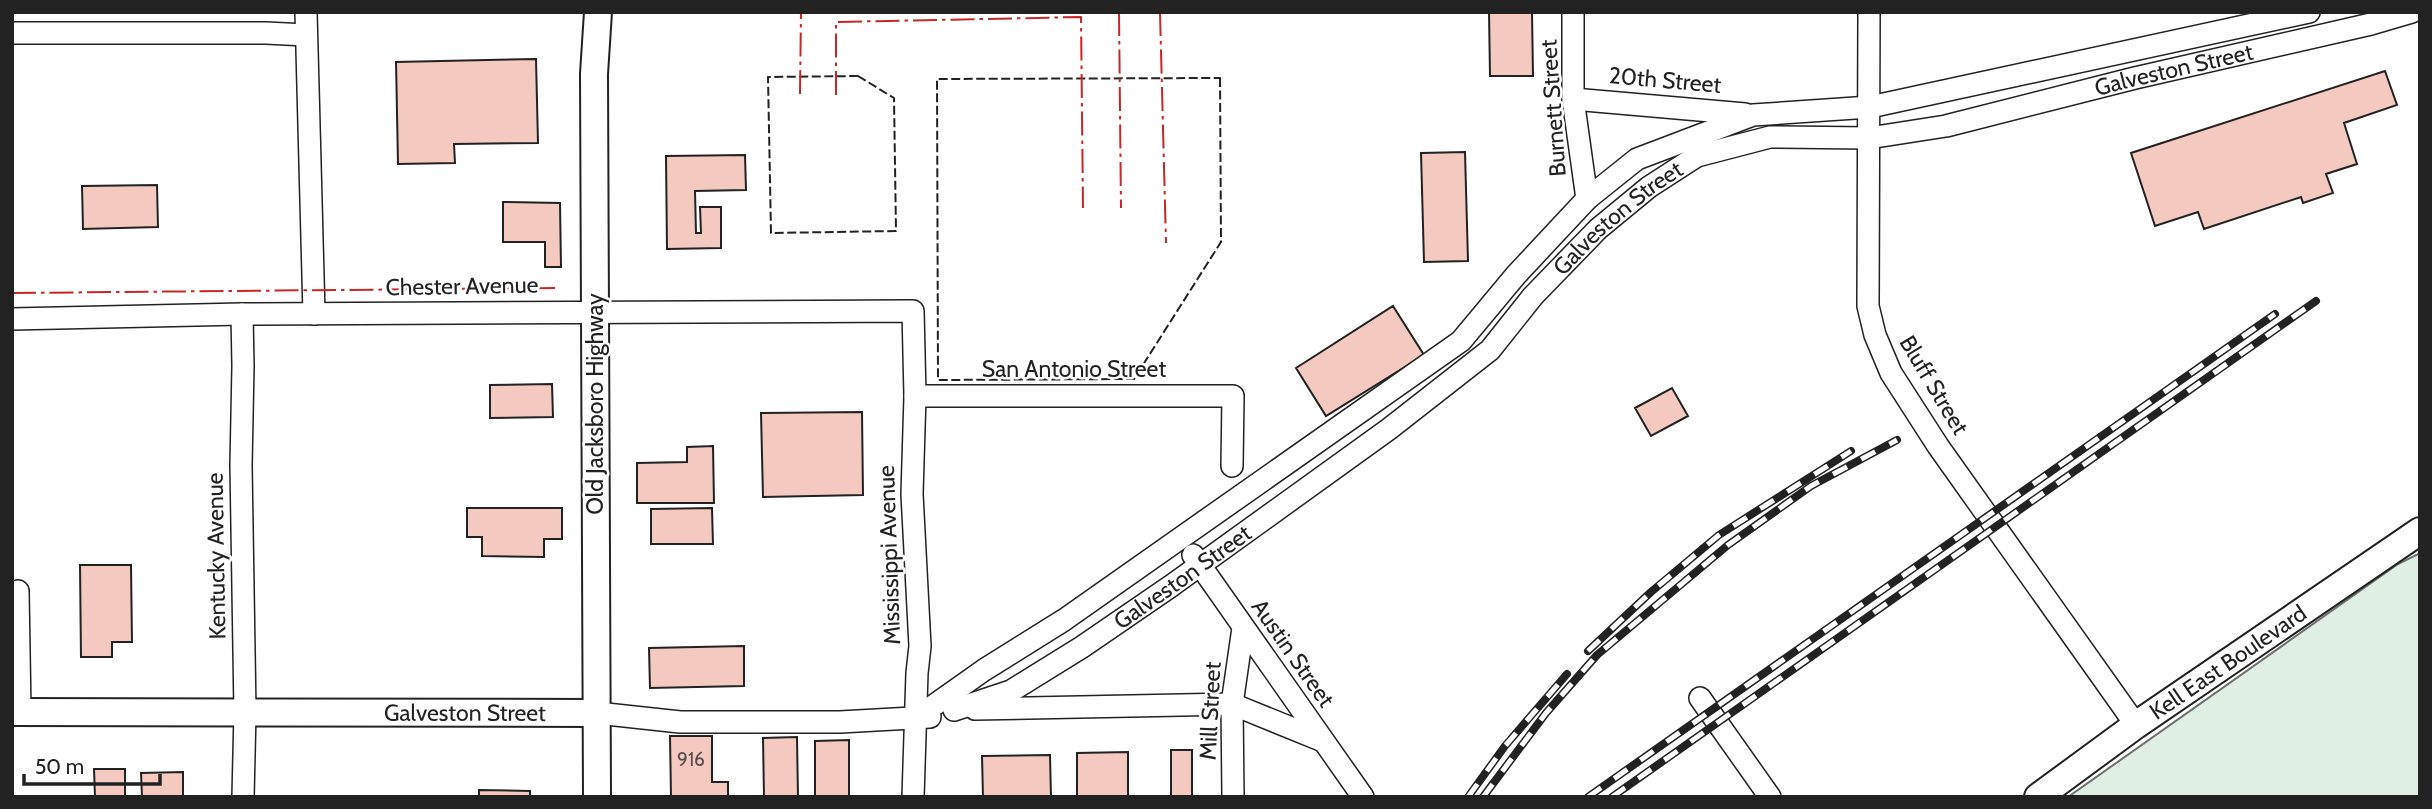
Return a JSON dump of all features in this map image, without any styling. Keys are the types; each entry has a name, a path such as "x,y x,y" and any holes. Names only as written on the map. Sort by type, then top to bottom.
{"main road":[{"name":"Old Jacksboro Highway","path":"597,797 594,74 598,12"},
{"name":"Kell East Boulevard","path":"2038,797 2136,725 2420,531"},
{"name":"Galveston Street","path":"16,712 597,713"}],"street":[{"path":"306,12 314,314"},
{"name":"Burnett Street","path":"1573,12 1573,99 1587,199"},
{"name":"Bluff Street","path":"1870,12 1868,306 1875,335 1891,373 1938,446 2136,725"},
{"name":"Galveston Street","path":"916,718 1181,539 1461,341 1516,275 1587,199 1637,159 1752,114 1870,107 2309,12"},
{"name":"Galveston Street","path":"597,713 680,722 840,722 916,718 954,710 1012,691 1082,647 1200,565 1389,429 1490,350 1534,296 1598,229 1649,187 1697,156 1770,136 1869,138 1946,126 2412,12"},
{"path":"12,33 306,35"},
{"name":"20th Street","path":"1573,99 1752,114"},
{"name":"Chester Avenue","path":"12,319 242,314 913,311"},
{"name":"Mississippi Avenue","path":"913,311 915,396 912,494 920,646 914,797"},
{"name":"Kentucky Avenue","path":"242,314 241,465 245,712 243,797"},
{"name":"San Antonio Street","path":"915,396 1233,396 1231,466"},
{"name":"Austin Street","path":"1181,539 1363,797"},
{"path":"16,712 18,591"},
{"name":"Mill Street","path":"1233,797 1232,704 1243,628"},
{"path":"1700,698 1770,797"},
{"name":"Galveston Street","path":"954,710 1232,704 1323,741"}],"green space":[{"path":"2420,553 2420,797 2068,797 2398,564"}],"building":[{"path":"1489,12 1532,12 1533,76 1490,76"},
{"path":"536,59 538,143 454,144 455,163 398,164 396,62"},
{"path":"2385,71 2397,105 2344,123 2357,164 2326,174 2333,193 2303,203 2301,197 2204,229 2198,212 2155,226 2131,153"},
{"path":"1465,152 1468,261 1424,262 1421,153"},
{"path":"745,155 746,190 695,191 696,233 701,233 700,207 721,207 721,248 667,249 666,156"},
{"path":"157,185 158,227 83,229 82,186"},
{"path":"503,202 560,203 561,267 545,267 545,242 503,242"},
{"path":"1393,306 1424,355 1326,416 1296,368"},
{"path":"552,384 553,417 490,418 490,385"},
{"path":"1672,388 1688,416 1651,436 1635,408"},
{"path":"862,412 863,495 763,497 761,413"},
{"path":"713,446 714,503 637,503 637,463 687,462 687,447"},
{"path":"467,508 562,508 562,539 544,539 544,557 482,556 482,537 467,537"},
{"path":"712,508 713,544 651,544 651,509"},
{"path":"80,565 131,565 132,642 112,642 112,657 81,657"},
{"path":"744,646 744,686 650,688 649,648"},
{"path":"670,736 712,736 712,782 728,782 728,797 671,797"},
{"path":"797,737 798,797 764,797 763,738"},
{"path":"849,740 849,797 815,797 815,741"},
{"path":"1171,750 1192,750 1192,797 1171,797"},
{"path":"1128,752 1128,797 1077,797 1077,753"},
{"path":"1050,755 1051,797 983,797 982,756"},
{"path":"94,769 125,769 125,797 95,797"},
{"path":"183,772 183,797 142,797 141,773"},
{"path":"479,790 530,791 530,797 479,797"}],"railway":[{"path":"1612,797 2316,301"},
{"path":"1588,797 2275,314"},
{"path":"1483,797 1546,713 1597,655 1728,545 1811,486 1897,440"},
{"path":"1588,651 1651,592 1719,535 1851,451"},
{"path":"1468,797 1505,746 1567,674"}],"fence":[{"path":"858,76 894,98 896,231 771,233 768,77 858,76"},
{"path":"1220,78 1221,242 1134,379 938,380 937,79 1220,78"}],"power":[{"path":"800,94 801,12"},
{"path":"1119,12 1121,208"},
{"path":"1160,12 1166,243"},
{"path":"836,95 836,22 1081,17 1083,208"},
{"path":"12,293 555,288"}]}
